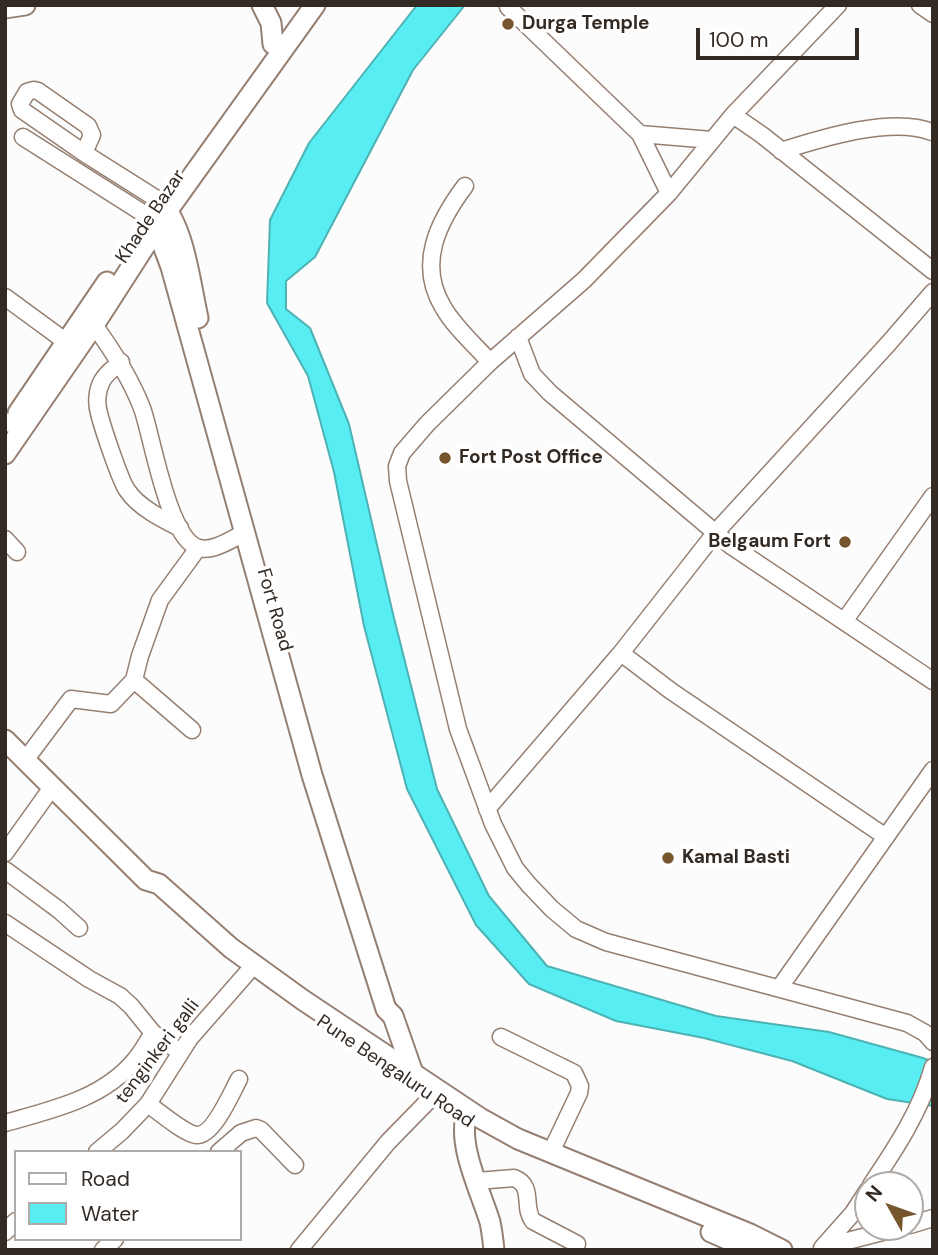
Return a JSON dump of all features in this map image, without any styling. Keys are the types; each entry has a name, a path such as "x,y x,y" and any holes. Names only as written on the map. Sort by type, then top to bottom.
{"main road":[{"path":"5,8 24,5"},
{"path":"262,5 271,23 273,44"},
{"name":"Khade Bazar","path":"7,426 124,258 159,214 301,5"},
{"path":"5,454 94,325 159,214 315,5"},
{"name":"Fort Road","path":"159,214 180,240 248,531 332,814 397,1005 393,1016 414,1078"},
{"path":"5,740 146,880 159,884 231,948 466,1116 750,1234 782,1250"},
{"name":"Pune Bengaluru Road","path":"146,880 151,892 247,973 414,1078 433,1096 547,1163 752,1250"},
{"path":"466,1116 464,1139 491,1227 494,1250"}],"street":[{"path":"838,5 733,115 669,193 584,280 490,362 414,439 402,453 397,467 401,500 458,729 487,809 514,868 552,909 576,929 606,942 907,1023 925,1033 933,1042"},
{"path":"920,5 933,14"},
{"path":"508,8 640,134 669,193"},
{"path":"83,153 92,135 88,125 38,91 27,92 20,104 22,110 83,153 159,214"},
{"path":"733,115 933,271"},
{"path":"781,150 878,127 912,125 932,132"},
{"path":"640,134 712,140"},
{"path":"23,136 159,214"},
{"path":"465,186 442,219 435,237 433,280 442,305 454,323 490,362"},
{"path":"487,809 621,653 716,532 933,292"},
{"path":"5,297 65,341"},
{"path":"94,325 121,362 142,409 164,492 180,527 190,542 198,548"},
{"path":"518,337 532,374 550,393 730,545 933,681"},
{"path":"121,362 103,378 97,400 112,452 126,489 149,510 180,527"},
{"path":"845,620 933,496"},
{"path":"26,759 71,699 111,704 134,680 160,600 198,548 224,543 248,531"},
{"path":"5,539 17,552"},
{"path":"621,653 671,691 886,837"},
{"path":"134,680 192,730"},
{"path":"780,987 933,771"},
{"path":"5,853 53,786"},
{"path":"5,870 79,928"},
{"path":"5,923 89,979 120,996 153,1033 180,1052"},
{"name":"tenginkeri galli","path":"99,1150 148,1104 180,1052 247,973"},
{"path":"5,1123 84,1098 113,1080 134,1061 153,1033"},
{"path":"501,1037 573,1073 579,1079 579,1093 551,1152"},
{"path":"880,1171 911,1123 933,1067"},
{"path":"148,1104 189,1132 202,1134 209,1131 214,1124 239,1079"},
{"path":"299,1250 388,1142 433,1096"},
{"path":"221,1150 241,1133 256,1128 295,1165"},
{"path":"477,1181 514,1178 520,1180 527,1190 529,1216 533,1221 576,1244"},
{"path":"822,1248 854,1211"},
{"path":"822,1248 854,1240"}],"water":[{"path":"417,5 465,5 413,70 315,257 286,281 286,309 310,328 349,424 437,789 489,896 547,966 716,1016 829,1032 923,1058 933,1062 933,1106 887,1099 792,1061 704,1038 616,1021 529,984 476,925 407,789 364,626 334,472 308,376 267,303 270,220 309,143"}],"place":[{"name":"Durga Temple","path":"508,24"},
{"name":"Fort Post Office","path":"445,458"},
{"name":"Belgaum Fort","path":"845,542"},
{"name":"Kamal Basti","path":"668,858"}]}
